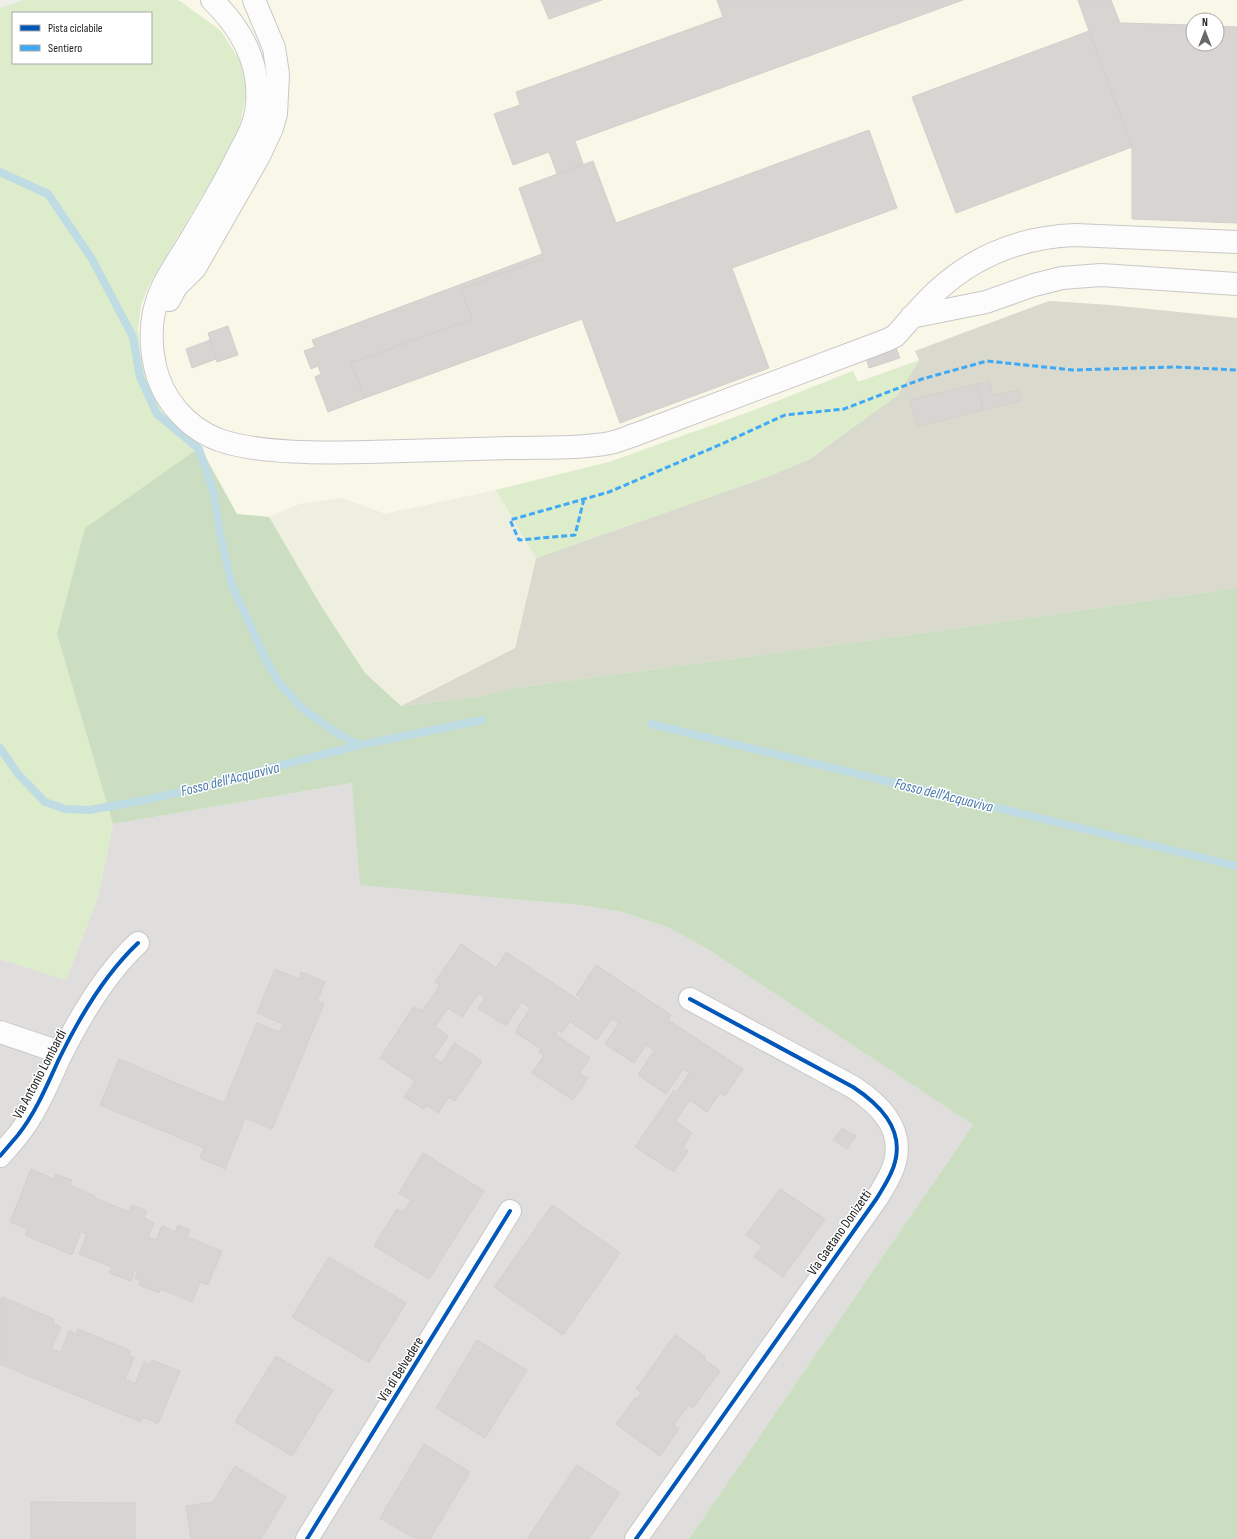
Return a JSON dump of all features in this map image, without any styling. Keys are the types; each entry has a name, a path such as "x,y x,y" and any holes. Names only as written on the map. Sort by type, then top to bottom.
{"street":[{"path":"212,0 232,21 250,51 254,63 257,86 254,123 214,201 162,286 155,303 150,338 157,377 163,391 177,410 197,428 220,440 250,446 330,453 597,445 613,442 887,340 895,336 937,290 957,274 988,255 1032,240 1051,236 1075,235 1237,242"},
{"path":"254,0 274,48 278,74 276,114 272,128 259,156 195,268 176,287 166,307 162,333 164,351 169,370 184,399 192,409 214,426 245,435 289,439 339,440 512,438 580,435 622,426 817,354 915,315 986,302 1034,285 1062,278 1101,275 1237,284"},
{"name":"Via Antonio Lombardi","path":"0,1156 19,1134 34,1111 62,1053 101,986 123,957 138,943"},
{"name":"Via Gaetano Donizetti","path":"636,1539 877,1198 889,1177 895,1162 897,1151 897,1139 894,1128 886,1115 866,1096 853,1087 690,999"},
{"path":"0,1032 62,1053"},
{"name":"Via di Belvedere","path":"307,1539 510,1211"}],"shaded area":[{"path":"176,0 1237,0 1237,318 1109,305 1049,301 915,351 920,360 858,382 852,371 752,411 609,462 496,490 385,514 342,498 300,504 269,517 237,514 200,447 170,419 152,394 140,353 138,328 141,305 150,283 180,1"},
{"path":"1049,301 1109,305 1237,318 1237,588 902,636 521,687 476,697 401,706 515,648 536,558 767,477 810,459 850,429 919,360 915,351"},
{"path":"352,783 498,897 580,905 622,912 667,927 706,948 973,1125 689,1539 0,1539 0,959 66,980 98,897 113,824"},
{"path":"0,1014 19,1020 7,1055 21,1065 0,1111"}],"green space":[{"path":"23,0 176,0 180,1 221,31 240,61 247,89 241,120 228,153 150,283 141,305 138,328 140,353 152,394 170,419 200,447 85,528 57,634 113,824 98,897 66,980 0,959 0,8"},
{"path":"920,360 897,396 810,459 767,477 536,558 496,490 609,462 752,411 853,371 858,382"},
{"path":"200,447 237,514 269,517 323,609 365,673 401,706 476,697 521,687 902,636 1237,588 1237,1539 689,1539 973,1125 706,948 667,927 622,912 580,905 360,885 352,783 113,824 57,634 85,528"},
{"path":"496,490 536,558 515,648 401,706 365,673 323,609 269,517 300,504 342,498 385,514"}],"building":[{"path":"541,0 602,0 549,19"},
{"path":"717,0 963,0 575,141 583,164 557,174 549,152 513,165 494,114 520,105 516,92 723,17"},
{"path":"1078,0 1111,0 1120,23 1185,25 1185,52 1225,52 1225,26 1237,27 1237,223 1132,219 1132,147"},
{"path":"1089,31 1132,147 956,213 912,97"},
{"path":"869,130 897,208 732,268 769,368 620,423 582,319 365,398 351,363 472,319 461,289 544,258 519,188 593,161 616,223"},
{"path":"542,254 544,258 461,289 472,319 351,363 365,398 328,412 315,377 321,374 318,366 311,369 304,351 315,347 312,340"},
{"path":"228,326 238,355 217,362 208,333"},
{"path":"210,340 216,359 192,368 186,349"},
{"path":"895,345 900,358 869,368 865,355"},
{"path":"989,381 993,396 1018,390 1021,401 983,410 977,384"},
{"path":"977,384 983,410 917,427 910,400"},
{"path":"461,944 496,968 506,952 580,1001 581,998 576,995 596,965 671,1015 668,1020 743,1069 725,1096 720,1093 707,1112 690,1100 675,1121 692,1133 683,1147 688,1151 674,1172 635,1147 674,1090 677,1092 689,1073 683,1069 666,1094 638,1075 654,1050 646,1045 634,1063 605,1044 619,1023 612,1018 597,1040 570,1021 562,1033 558,1030 555,1034 590,1058 580,1073 588,1078 573,1100 532,1073 544,1055 539,1052 541,1049 515,1032 530,1008 522,1002 506,1026 478,1008 485,998 479,993 462,1017 448,1008 435,1027 448,1036 434,1057 442,1063 454,1043 482,1061 455,1101 449,1097 438,1113 426,1105 424,1109 404,1097 415,1081 380,1058 414,1006 422,1011 440,985 435,982"},
{"path":"275,969 299,979 301,972 325,982 317,1001 324,1004 272,1129 245,1118 225,1169 200,1158 204,1148 100,1105 119,1059 224,1103 257,1023 279,1032 283,1024 257,1013"},
{"path":"842,1128 856,1136 847,1149 833,1140"},
{"path":"423,1153 484,1191 429,1279 374,1246 397,1209 403,1212 411,1200 399,1193"},
{"path":"31,1169 54,1179 56,1174 72,1180 70,1185 95,1196 95,1198 129,1212 132,1205 147,1211 144,1218 154,1223 148,1237 156,1240 162,1226 175,1232 178,1225 190,1230 187,1237 222,1251 208,1285 200,1282 192,1302 161,1289 159,1293 139,1285 141,1281 135,1278 138,1270 135,1269 131,1281 109,1273 112,1267 79,1254 87,1234 81,1231 72,1255 25,1235 28,1229 10,1222"},
{"path":"780,1189 825,1219 783,1277 754,1257 762,1246 746,1235"},
{"path":"552,1205 620,1253 563,1335 494,1287"},
{"path":"329,1257 406,1303 369,1363 292,1317"},
{"path":"2,1297 54,1319 53,1323 61,1327 51,1349 61,1352 69,1331 76,1334 78,1329 131,1351 129,1355 134,1358 125,1379 135,1384 144,1362 150,1365 152,1360 180,1371 158,1424 143,1417 141,1422 0,1364 0,1301"},
{"path":"675,1335 706,1357 704,1359 720,1371 693,1408 689,1405 674,1425 679,1429 660,1456 616,1424 635,1398 637,1399 641,1392 636,1389"},
{"path":"477,1340 527,1370 485,1438 436,1408"},
{"path":"276,1356 333,1390 292,1456 235,1422"},
{"path":"424,1444 470,1472 430,1539 416,1539 380,1518"},
{"path":"577,1465 620,1493 589,1539 527,1539"},
{"path":"235,1466 286,1497 261,1539 191,1539 186,1506 213,1502"},
{"path":"31,1502 135,1503 135,1539 31,1539"}],"waterway":[{"path":"0,172 48,194 92,259 133,337 140,377 157,414 199,449 213,491 220,534 232,585 266,660 280,684 302,708 338,734 360,745"},
{"name":"Fosso dell'Acquaviva","path":"0,748 18,774 45,802 65,809 89,810 135,802 213,785 270,768 360,745 482,720"},
{"name":"Fosso dell'Acquaviva","path":"651,724 1237,866"}],"marked path":[{"path":"584,499 575,535 519,540 510,520 609,492 724,443 785,415 844,409 922,379 987,361 1073,370 1174,367 1237,370"}],"cycle path":[{"path":"0,1156 18,1135 30,1117 41,1098 59,1059 93,998 114,969 138,943"},
{"path":"636,1539 877,1198 892,1171 897,1150 893,1128 887,1118 880,1109 863,1094 853,1087 690,999"},
{"path":"307,1539 510,1211"}]}
